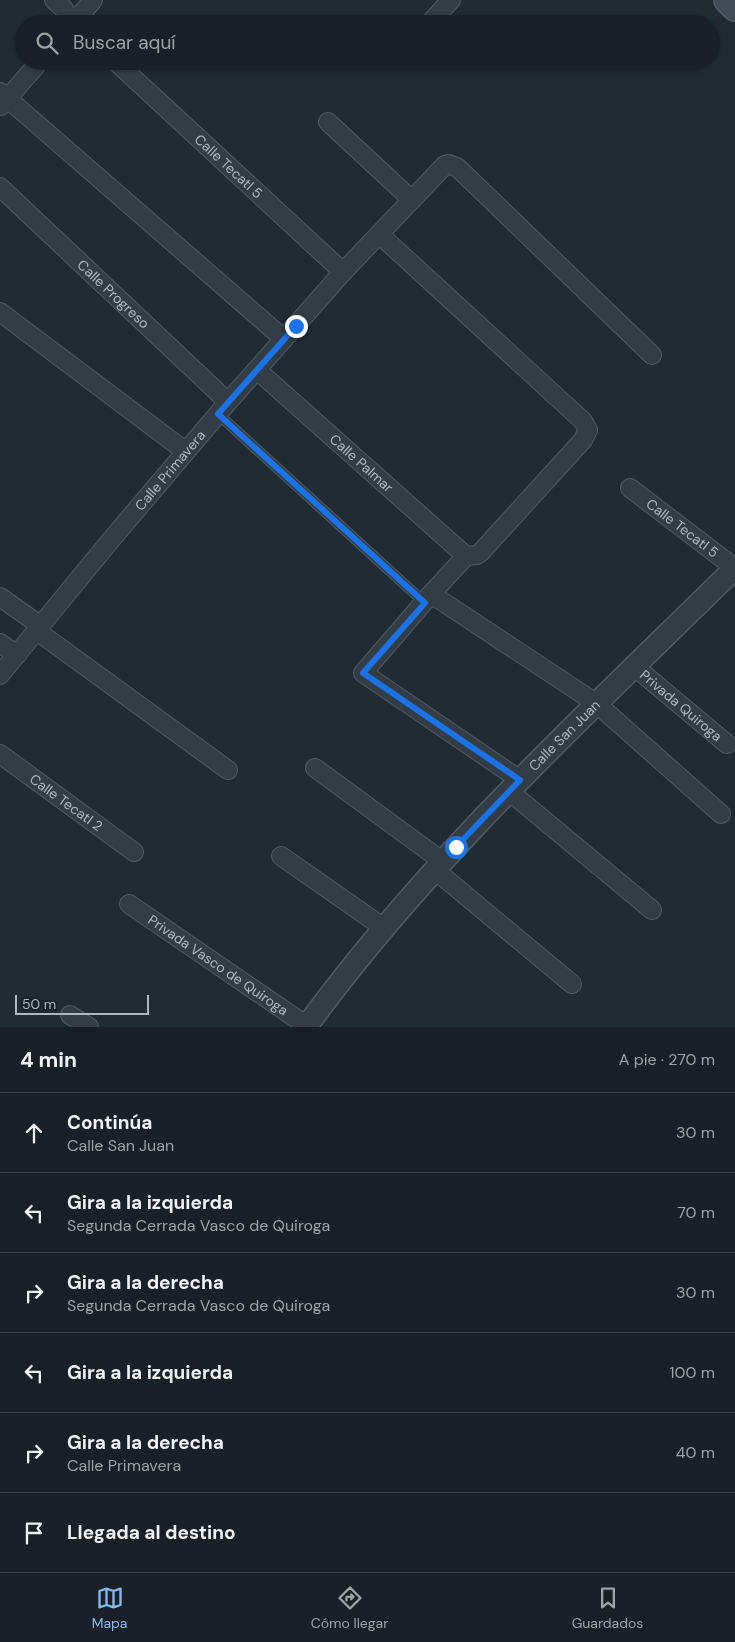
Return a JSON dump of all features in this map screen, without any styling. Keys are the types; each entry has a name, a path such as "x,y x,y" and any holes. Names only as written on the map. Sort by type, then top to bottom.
{"main road":[{"path":"727,0 735,8"}],"street":[{"path":"54,0 68,15"},
{"path":"81,15 93,0"},
{"path":"437,15 451,0"},
{"path":"31,70 3,99 284,339"},
{"name":"Calle Tecatl 5","path":"125,70 343,272"},
{"path":"328,122 412,200"},
{"name":"Calle Primavera","path":"0,675 185,451 343,272 441,169 449,164 458,168 652,355"},
{"name":"Calle Progreso","path":"0,187 223,408"},
{"path":"379,234 583,421 588,430 583,440 481,552 477,555 466,556 363,673 515,785 652,910"},
{"path":"0,312 185,451"},
{"name":"Calle Palmar","path":"257,370 466,556"},
{"name":"Calle Tecatl 5","path":"630,488 735,568"},
{"name":"Calle San Juan","path":"306,1026 384,928 438,866 596,703 735,568"},
{"path":"0,597 228,770"},
{"path":"428,598 596,703 721,814"},
{"path":"0,643 17,655"},
{"name":"Privada Quiroga","path":"635,667 727,744"},
{"name":"Calle Tecatl 2","path":"0,754 134,852"},
{"path":"315,768 438,866 572,984"},
{"path":"281,856 384,928"},
{"name":"Privada Vasco de Quiroga","path":"129,904 306,1026"},
{"path":"70,1015 89,1027"}],"lane":[{"path":"223,408 428,598"}],"route":[{"path":"296,326 218,414 425,603 363,673 520,780 456,847"}]}
